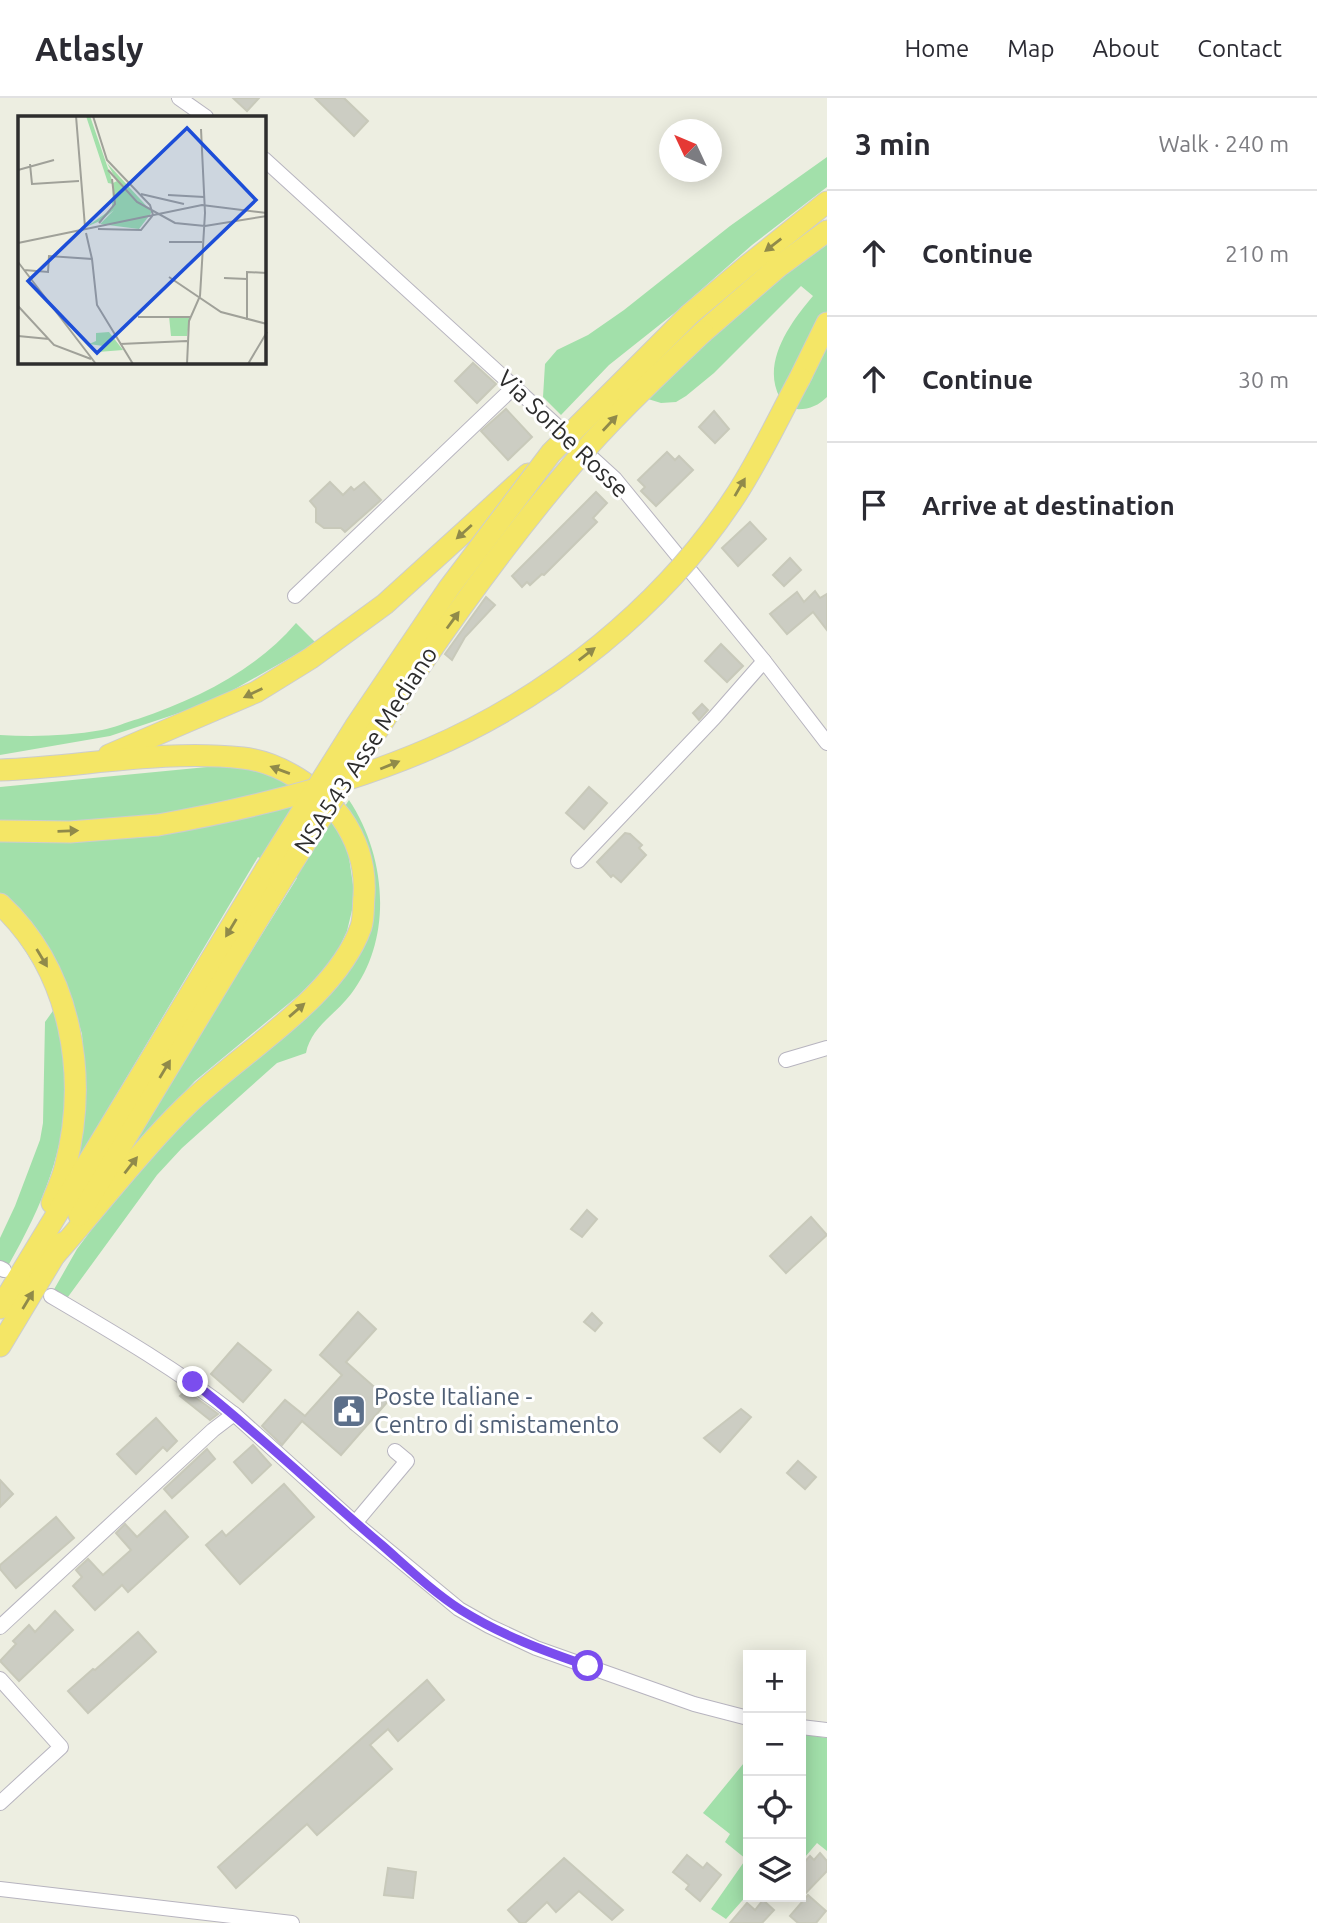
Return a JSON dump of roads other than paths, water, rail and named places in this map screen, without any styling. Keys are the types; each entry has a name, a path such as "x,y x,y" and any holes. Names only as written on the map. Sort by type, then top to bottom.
{"highway":[{"name":"NSA543 Asse Mediano","path":"0,1346 273,875 355,727 449,588 551,453 690,314 827,202"},
{"name":"NSA543 Asse Mediano","path":"0,1308 273,875 501,553 573,464 636,395 778,267 827,231"},
{"path":"0,831 69,832 158,825 219,814 376,770 430,749 497,715 588,654 641,609 684,562 736,495 800,379 827,323"},
{"path":"96,760 256,692 311,658 385,604 551,453"},
{"path":"0,770 96,760 246,758 290,773 329,801 354,835 365,874 362,925 346,959 323,987 187,1105 145,1148 106,1199 55,1255"},
{"path":"0,904 16,919 45,961 66,1012 75,1054 75,1108 65,1168 33,1254"}],"street":[{"path":"179,98 205,116"},
{"name":"Via Sorbe Rosse","path":"266,161 516,386 615,480 764,661 827,743"},
{"path":"295,596 516,386"},
{"path":"578,861 714,718 764,661"},
{"path":"786,1060 827,1048"},
{"path":"51,1296 193,1382 234,1414 355,1522 459,1609 536,1648 682,1700 743,1717"},
{"path":"0,1628 213,1430 234,1414"},
{"path":"355,1522 407,1461 395,1451"},
{"path":"0,1679 61,1747 0,1803"},
{"path":"806,1728 827,1730"},
{"path":"0,1889 292,1923"}],"place":[{"name":"Poste Italiane - Centro di smistamento","path":"349,1411"}]}
